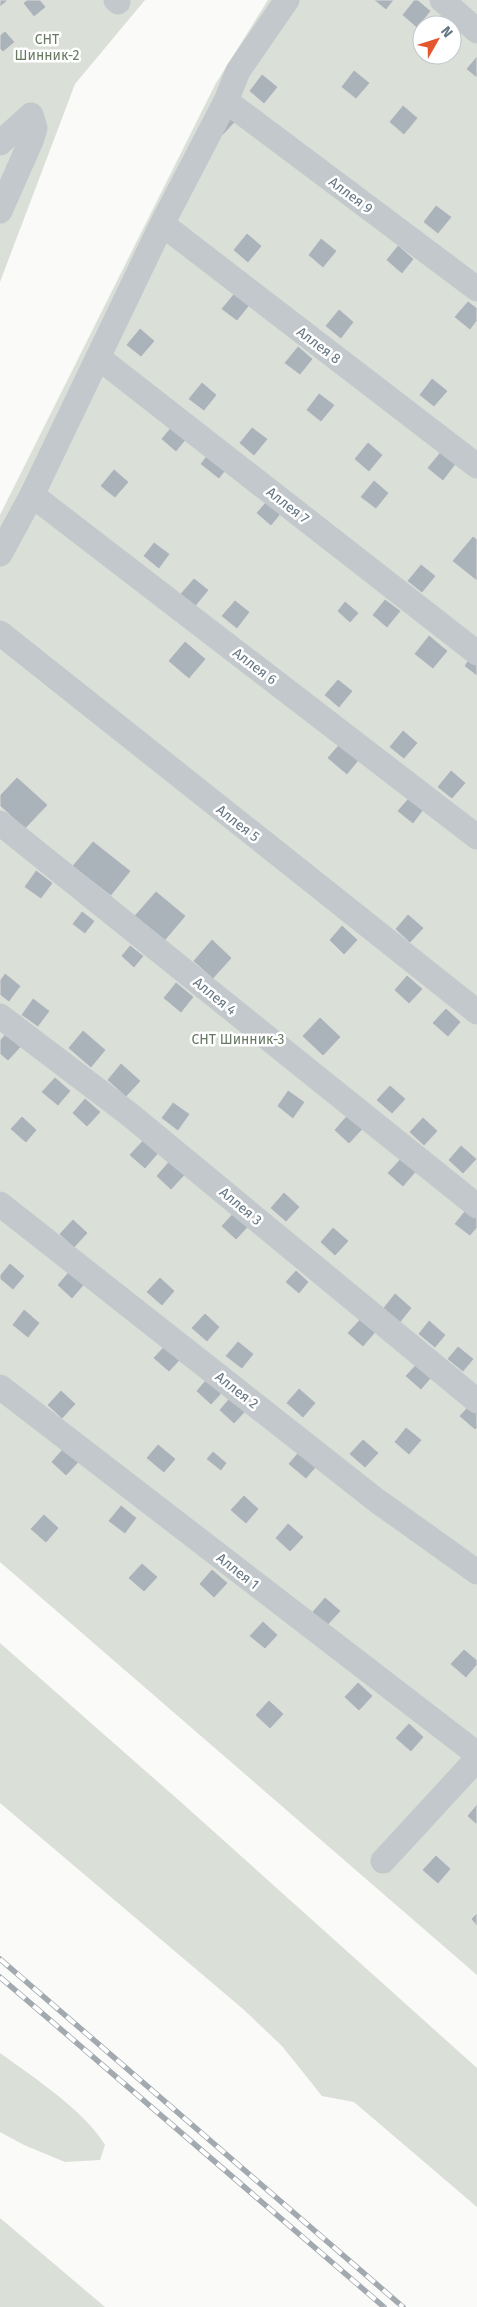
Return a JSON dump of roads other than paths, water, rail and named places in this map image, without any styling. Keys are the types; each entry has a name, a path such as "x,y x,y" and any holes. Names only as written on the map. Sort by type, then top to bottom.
{"lane":[{"path":"0,554 32,495 162,224 226,101 238,71 287,0"},
{"path":"442,0 477,31"},
{"name":"Аллея 9","path":"226,101 477,289"},
{"path":"0,143 31,115 35,128 0,211"},
{"name":"Аллея 8","path":"162,224 477,466"},
{"name":"Аллея 7","path":"99,358 477,653"},
{"name":"Аллея 6","path":"32,495 477,837"},
{"name":"Аллея 5","path":"0,633 477,1012"},
{"name":"Аллея 4","path":"0,824 477,1206"},
{"name":"Аллея 3","path":"0,1016 130,1114 477,1401"},
{"name":"Аллея 2","path":"0,1204 376,1500 477,1572"},
{"name":"Аллея 1","path":"0,1387 477,1754"},
{"path":"383,1861 477,1759"}],"railway":[{"path":"0,1959 403,2307"},
{"path":"0,1977 384,2307"}],"park label":[{"name":"СНТ Шинник-2","path":"47,48"},
{"name":"СНТ Шинник-3","path":"238,1039"}]}
